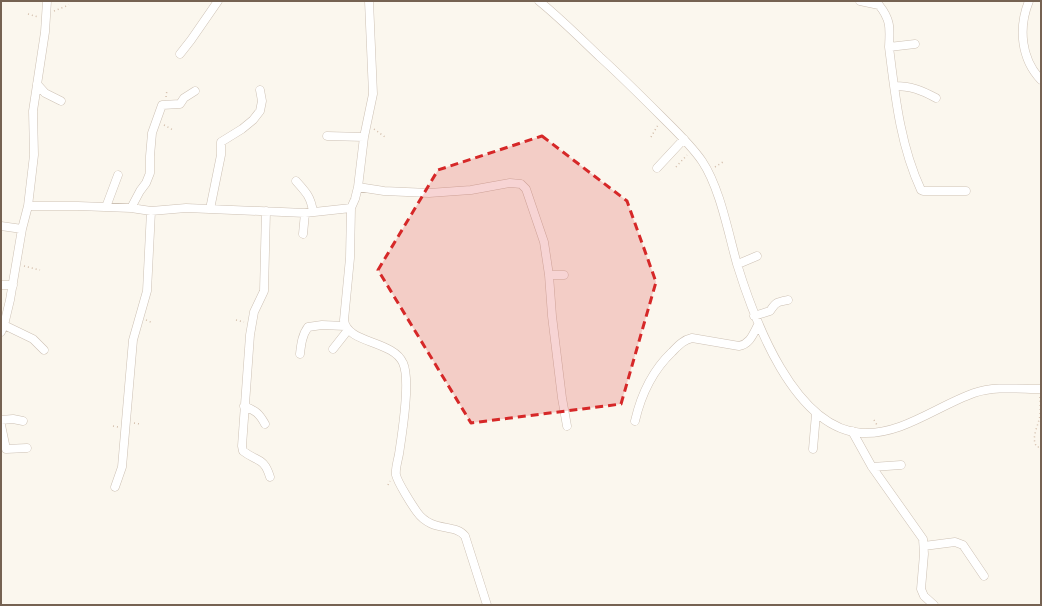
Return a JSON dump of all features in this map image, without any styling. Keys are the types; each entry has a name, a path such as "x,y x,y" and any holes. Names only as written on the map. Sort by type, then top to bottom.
{"street":[{"path":"44,350 33,339 3,328 22,229 28,206 34,155 33,111 45,32 47,1"},
{"path":"180,54 218,1"},
{"path":"333,349 346,328 344,320 350,258 351,208 356,199 364,137 374,94 369,1"},
{"path":"860,1 879,5 888,19 890,33 889,47 901,131 907,153 921,190 966,191"},
{"path":"1029,1 1022,36 1025,53 1029,64 1041,80"},
{"path":"541,2 630,84 693,149 708,171 722,209 754,316 787,378 801,398 816,414 824,420 852,431 862,433 881,432 902,426 974,393 990,389 1041,389"},
{"path":"889,47 915,44"},
{"path":"37,84 46,93 61,100"},
{"path":"894,86 906,86 921,90 936,98"},
{"path":"210,209 221,155 221,142 248,125 260,111 262,101 260,90"},
{"path":"131,208 146,183 150,173 152,133 162,105 180,104 184,98 195,91"},
{"path":"327,136 364,137"},
{"path":"657,168 684,140"},
{"path":"106,207 118,175"},
{"path":"296,181 307,193 311,202 303,234"},
{"path":"358,187 384,191 429,193 471,190 510,183 521,184 526,189 544,242 549,275 552,316 561,391 567,426"},
{"path":"28,206 131,208 151,211 186,208 309,212 351,208"},
{"path":"115,487 122,467 133,340 147,291 151,211"},
{"path":"266,211 264,291 254,312 251,329 242,446 243,451 262,462 267,468 270,477"},
{"path":"1,226 22,229"},
{"path":"738,264 758,256"},
{"path":"549,275 564,275"},
{"path":"1,285 12,285"},
{"path":"754,316 770,311 773,305 777,302 788,300"},
{"path":"300,354 305,331 308,327 322,325 346,328 368,341 384,346 400,356 404,364 406,387 404,417 396,476 422,518 441,528 458,530 465,536 487,605"},
{"path":"635,421 639,405 652,375 664,359 679,345 687,339 692,338 739,346 744,345 749,342 758,325"},
{"path":"244,406 254,410 260,415 265,424"},
{"path":"813,449 816,414"},
{"path":"1,420 13,418 23,421"},
{"path":"1,425 6,449 27,448"},
{"path":"852,431 872,467 923,539 924,546 921,589 924,596 934,605"},
{"path":"872,467 901,465"},
{"path":"924,546 955,542 959,543 963,545 984,576"}],"path":[{"path":"28,14 46,16 68,6"},
{"path":"651,137 663,118"},
{"path":"367,125 385,137"},
{"path":"676,167 693,149"},
{"path":"708,171 723,162"},
{"path":"16,264 40,270"},
{"path":"1041,389 1039,419 1035,440 1037,447 1041,447"}],"highlighted area":[{"path":"542,136 627,201 656,282 621,404 471,423 378,270 438,170"}]}
